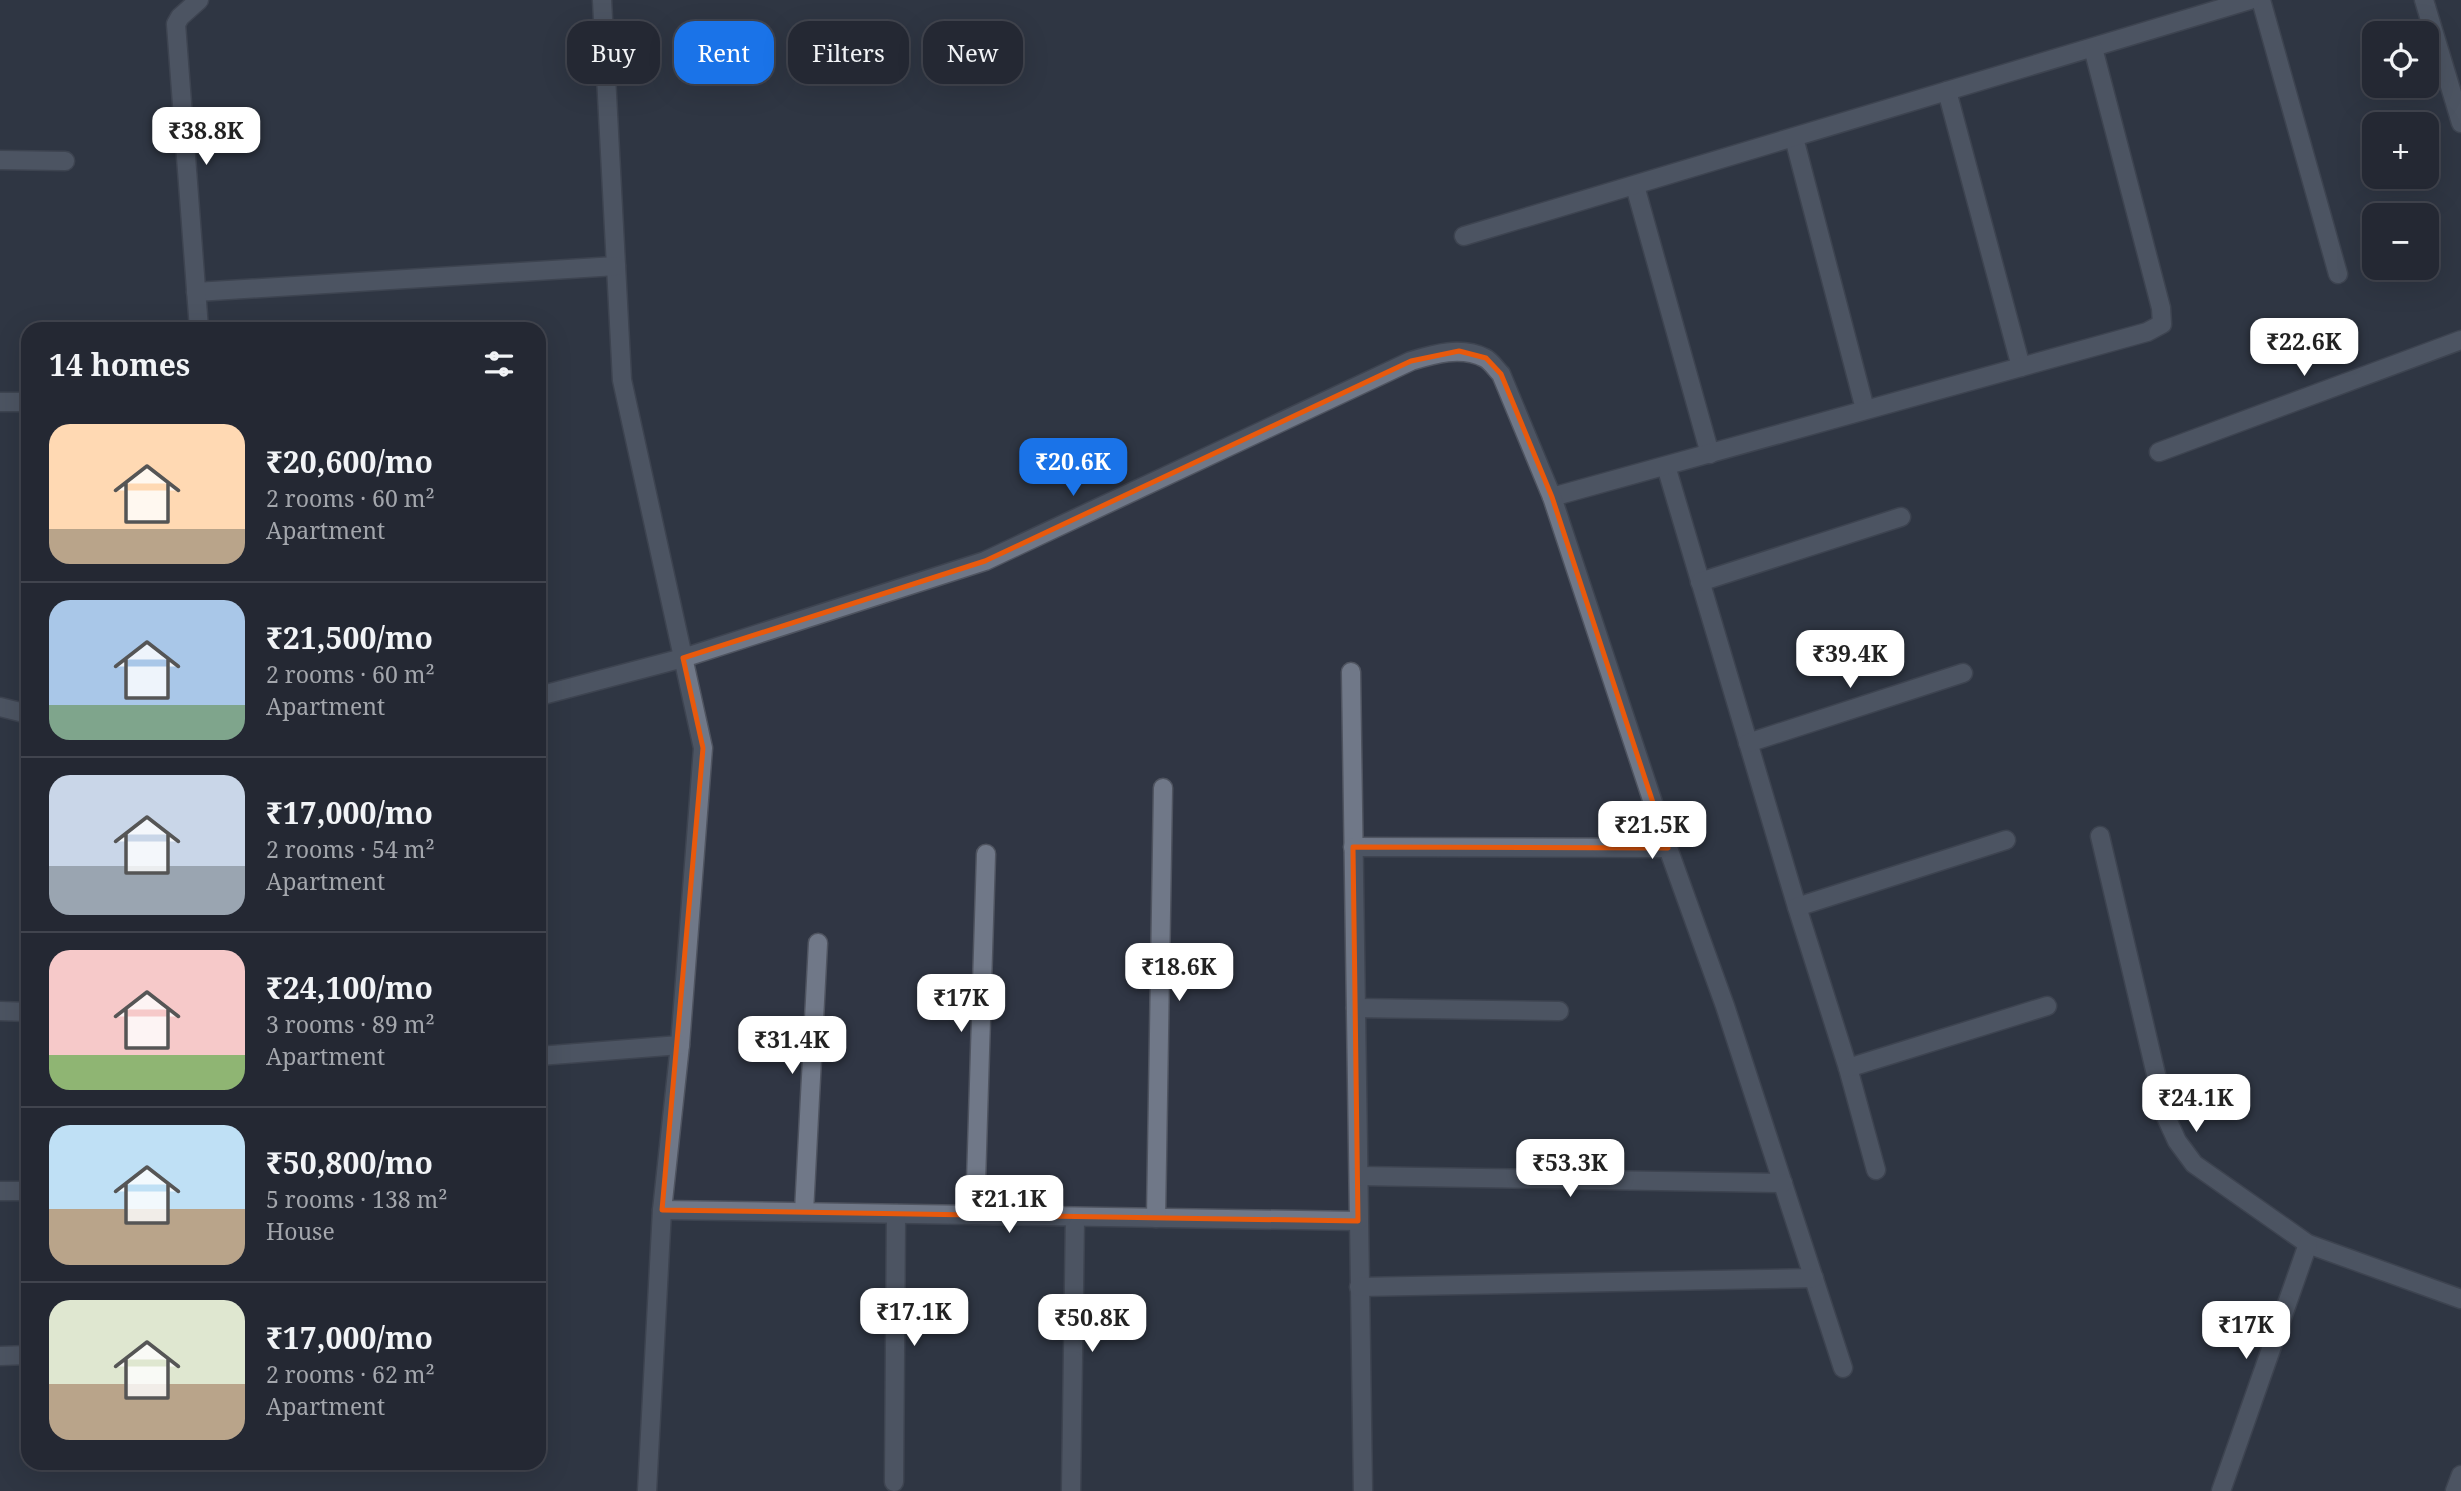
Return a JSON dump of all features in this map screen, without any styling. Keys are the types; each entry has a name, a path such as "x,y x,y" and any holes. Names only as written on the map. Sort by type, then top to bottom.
{"street":[{"path":"198,322 176,24 199,0"},
{"path":"602,0 622,380 703,748 680,1045 662,1210 647,1491"},
{"path":"1464,236 2250,0"},
{"path":"2261,0 2338,274"},
{"path":"2424,0 2461,123"},
{"path":"1552,497 2147,332 2162,324 2161,308 2093,48"},
{"path":"1947,91 2021,367"},
{"path":"1794,138 1865,409"},
{"path":"0,160 65,161"},
{"path":"1635,186 1710,454"},
{"path":"196,292 616,266"},
{"path":"2160,452 2461,340"},
{"path":"546,694 683,658 985,561 1411,360 1459,351 1486,358 1501,374 1552,497 1668,848 1725,1006 1843,1368"},
{"path":"0,402 21,402"},
{"path":"1666,466 1797,907 1848,1068 1876,1170"},
{"path":"1700,582 1901,517"},
{"path":"1352,673 1363,1491"},
{"path":"1748,743 1964,673"},
{"path":"0,707 21,712"},
{"path":"1156,1218 1163,788"},
{"path":"2100,836 2165,1117 2177,1141 2194,1164 2308,1244 2461,1299"},
{"path":"1797,907 2006,840"},
{"path":"1353,847 1668,848"},
{"path":"975,1215 986,854"},
{"path":"804,1212 818,943"},
{"path":"1848,1068 2047,1006"},
{"path":"1356,1008 1559,1011"},
{"path":"0,1011 21,1012"},
{"path":"546,1055 680,1045"},
{"path":"1359,1176 1783,1183"},
{"path":"0,1191 21,1191"},
{"path":"662,1210 1358,1221"},
{"path":"894,1482 896,1214"},
{"path":"1071,1491 1075,1217"},
{"path":"2221,1491 2308,1244"},
{"path":"1359,1287 1814,1278"},
{"path":"0,1356 21,1355"},
{"path":"2455,1491 2461,1475"}],"highlighted area":[{"path":"1459,351 1486,358 1501,374 1552,497 1668,848 1353,847 1358,1221 662,1210 703,748 683,658 985,561 1411,361"}]}
